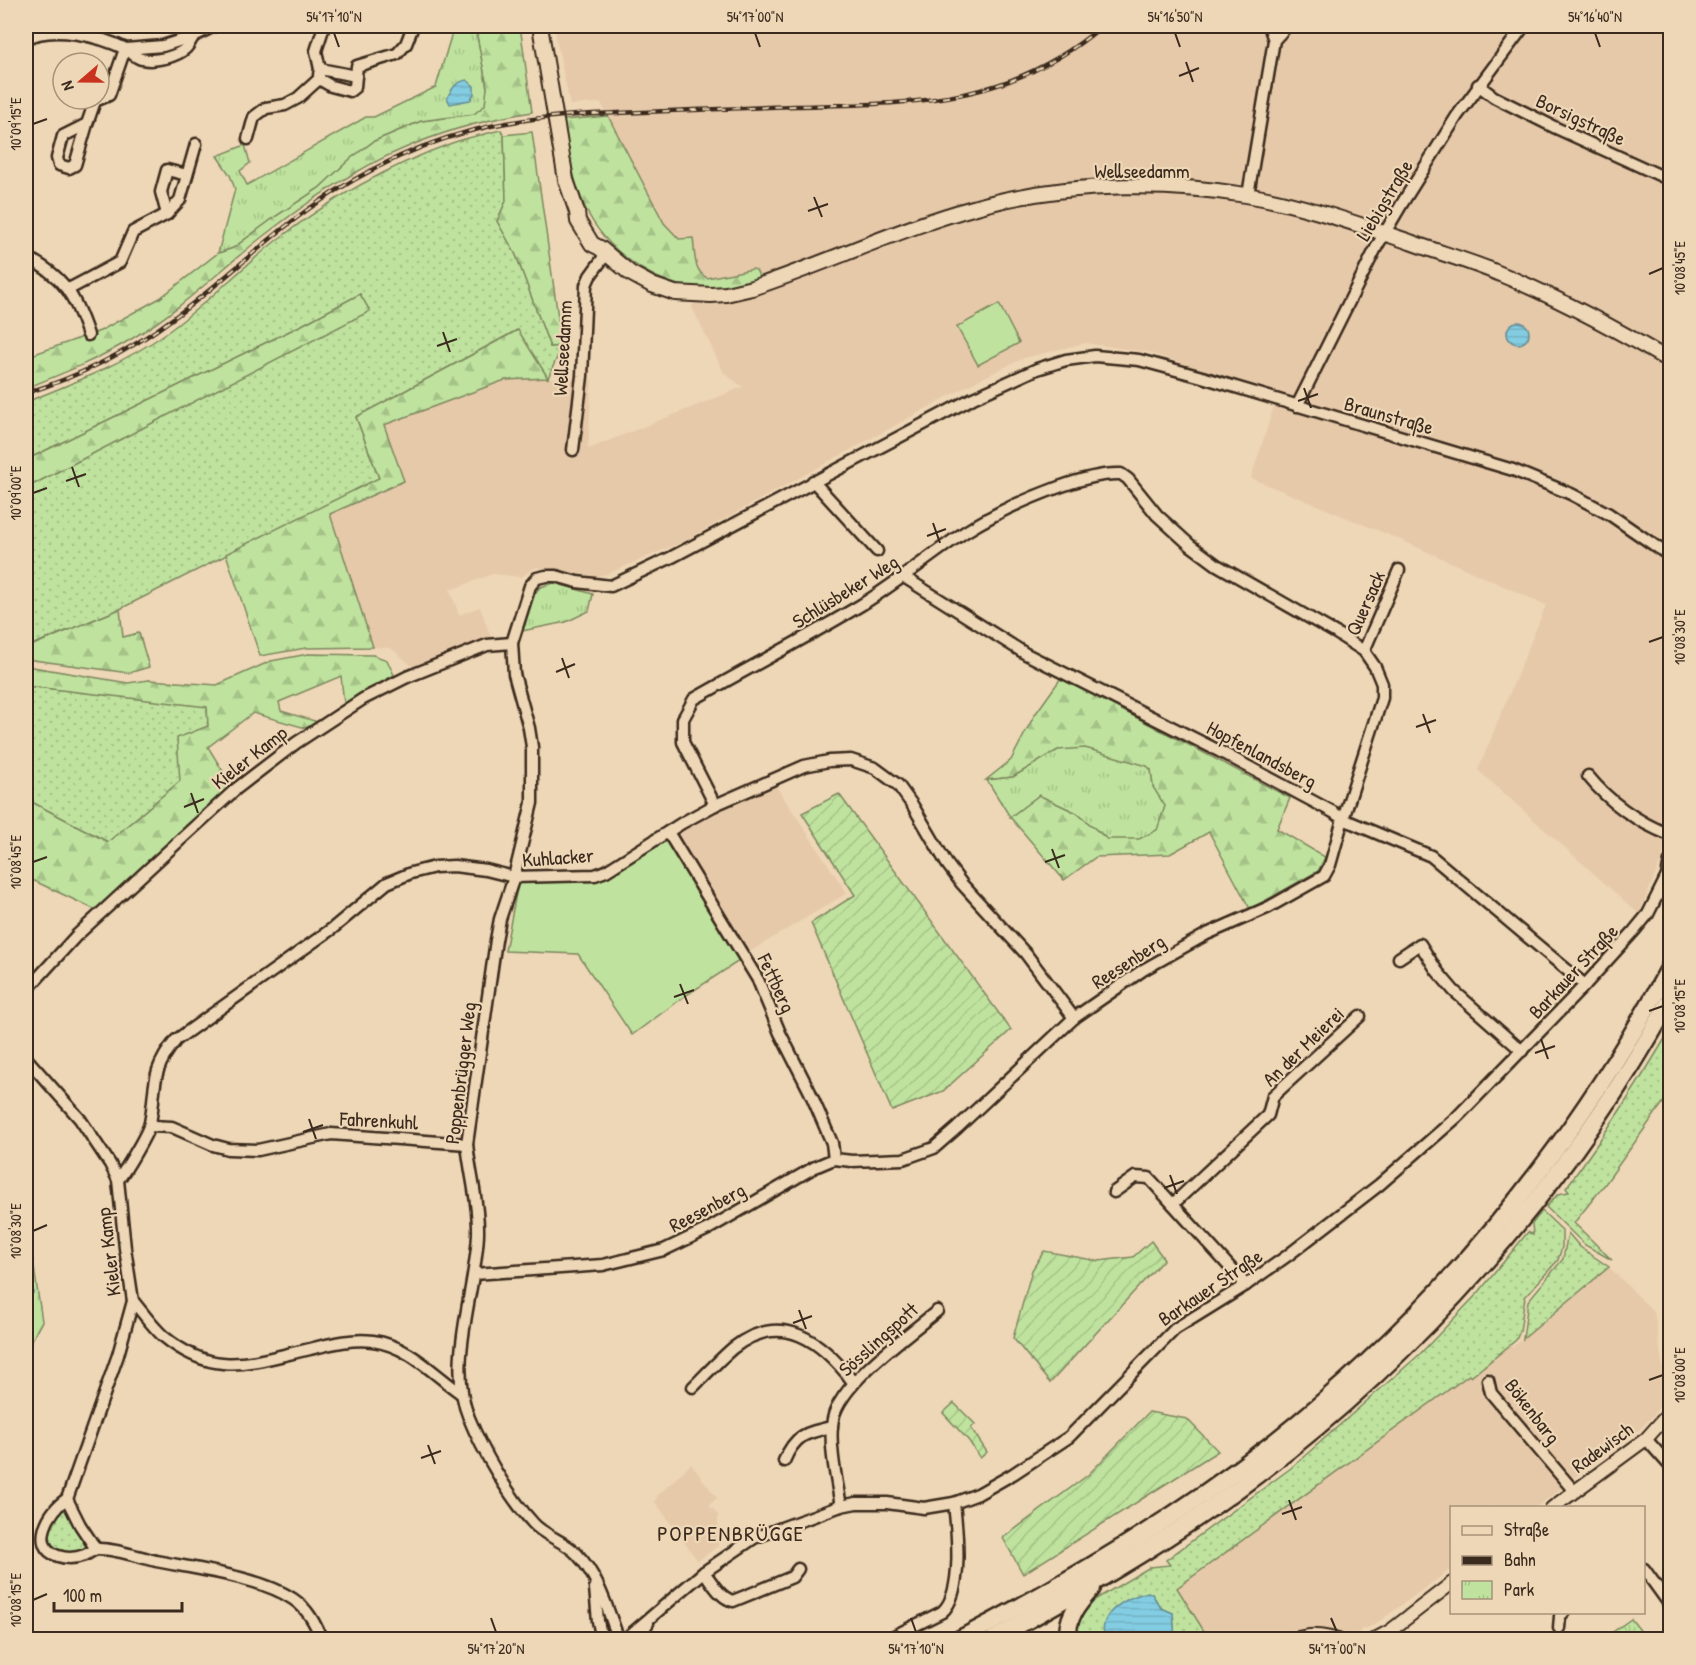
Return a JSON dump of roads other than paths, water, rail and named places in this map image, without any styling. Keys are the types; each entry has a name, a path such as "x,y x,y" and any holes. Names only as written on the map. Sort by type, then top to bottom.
{"highway":[{"path":"958,1640 1093,1566 1159,1524 1271,1444 1309,1413 1387,1342 1444,1285 1527,1188 1607,1076 1671,967"},
{"path":"992,1640 1101,1578 1187,1525 1281,1456 1359,1390 1443,1309 1494,1252 1568,1159 1627,1074 1671,1000"},
{"path":"1068,1640 1068,1623 1074,1610 1101,1578"}],"main road":[{"name":"Wellseedamm","path":"540,26 562,164 569,193 577,212 584,218 603,251 630,273 663,289 691,295 726,294 763,285 918,225 1007,200 1065,190 1190,188 1248,195 1318,213 1384,233 1492,271 1557,299 1617,329 1671,361"}],"street":[{"path":"26,39 57,29 125,49 141,59 164,58 186,49 194,36 214,26"},
{"path":"324,26 316,51 319,74 331,86 350,90 355,87 357,66 397,54 406,44 413,26"},
{"path":"1248,195 1274,40 1269,26"},
{"path":"1274,40 1287,26"},
{"name":"Liebigstraße","path":"1297,406 1384,233 1457,116 1524,26"},
{"path":"87,124 95,101 110,95 125,49"},
{"path":"248,139 254,117 267,108 285,105 298,98 319,74"},
{"name":"Borsigstraße","path":"1478,86 1494,97 1556,128 1671,180"},
{"path":"69,289 120,261 133,232 167,214 180,200 196,144"},
{"path":"167,214 161,192 167,170 188,175"},
{"name":"Wellseedamm","path":"573,450 582,376 586,285 603,251"},
{"path":"26,257 54,274 69,289 88,336"},
{"name":"Braunstraße","path":"546,576 611,586 672,557 973,398 1038,369 1066,360 1095,356 1139,360 1202,376 1513,470 1571,494 1609,514 1671,556"},
{"name":"Schlüsbeker Weg","path":"715,805 683,742 683,719 694,699 810,635 904,577 965,532 1002,511 1071,483 1121,474"},
{"name":"Reesenberg","path":"474,1274 603,1265 664,1250 708,1229 815,1167 834,1159 852,1161 903,1159 934,1148 1074,1018 1143,970 1207,934 1269,907 1324,876 1330,865 1342,819 1382,698 1382,684 1375,667 1364,651 1190,545 1157,515 1128,479 1121,474"},
{"path":"813,482 877,551"},
{"name":"Quersack","path":"1364,651 1399,570"},
{"name":"Poppenbrügger Weg","path":"546,576 537,578 530,586 512,643 514,674 532,747 532,803 496,939 467,1144 478,1205 478,1234 474,1274 464,1316 462,1394 468,1417 506,1486 534,1525 576,1553 601,1593 621,1640"},
{"name":"Hopfenlandsberg","path":"904,577 1026,654 1219,751 1342,819 1431,856 1585,985"},
{"name":"Kieler Kamp","path":"26,991 76,936 179,841 236,789 296,743 363,699 407,677 488,645 512,643"},
{"name":"Kuhlacker","path":"117,1180 149,1126 153,1086 166,1053 176,1040 333,928 387,883 423,870 454,866 486,870 514,878 595,875 606,871 715,805 804,766 829,761 851,760 875,768 897,785 913,806 947,864 962,884 1026,954 1074,1018"},
{"path":"1588,776 1601,793 1629,816 1671,835"},
{"name":"Fettberg","path":"668,832 742,950 758,980 780,1033 832,1143 834,1159"},
{"name":"Barkauer Straße","path":"621,1640 704,1572 754,1538 841,1506 856,1503 886,1503 924,1508 954,1503 978,1494 1013,1474 1069,1437 1174,1329 1246,1285 1378,1185 1458,1117 1635,932 1648,914 1667,876 1671,861"},
{"path":"1399,958 1420,944 1437,971 1454,991 1522,1051"},
{"name":"An der Meierei","path":"1173,1204 1268,1115 1273,1096 1360,1016"},
{"name":"Kieler Kamp","path":"26,1058 80,1119 110,1164 117,1180 133,1301 118,1355 67,1499 59,1503 43,1531 48,1552 58,1557 72,1558 96,1549 241,1579 273,1588 295,1600 305,1610 314,1621 322,1640"},
{"name":"Fahrenkuhl","path":"149,1126 172,1127 228,1149 258,1149 331,1134 467,1144"},
{"path":"1114,1192 1135,1177 1149,1178 1246,1285"},
{"path":"133,1301 163,1336 189,1355 219,1365 248,1363 345,1341 374,1341 399,1349 429,1367 442,1380 462,1394"},
{"name":"Sösslingspott","path":"841,1506 834,1462 832,1427 840,1400 853,1382 937,1311"},
{"path":"693,1387 733,1348 747,1339 766,1332 784,1330 818,1344 837,1361 853,1382"},
{"name":"Bökenbarg","path":"1488,1380 1491,1393 1574,1491"},
{"name":"Radewisch","path":"1555,1506 1646,1439 1671,1412"},
{"path":"784,1461 792,1443 809,1433 832,1427"},
{"path":"1646,1439 1671,1466"},
{"path":"67,1499 80,1526 96,1549"},
{"path":"886,1640 948,1607 954,1590 959,1545 954,1503"},
{"path":"704,1572 720,1593 727,1599 733,1600 792,1577 798,1569"},
{"path":"1645,1570 1671,1605"},
{"name":"Poppenbrügger Weg","path":"594,1581 602,1640"},
{"path":"1373,1640 1390,1631 1450,1585"},
{"path":"1559,1628 1562,1614"},
{"name":"Barkauer Straße","path":"636,1640 652,1616"},
{"path":"1293,1640 1308,1635 1321,1635 1338,1640"}],"water":[{"path":"467,80 474,86 474,94 470,100 450,104 447,98 453,88"},
{"path":"1518,322 1526,325 1529,333 1526,341 1518,344 1510,341 1507,333 1510,325"},
{"path":"1148,1592 1152,1594 1161,1608 1173,1613 1175,1639 1105,1639 1103,1630 1109,1614 1123,1602"}],"waterway":[{"path":"30,1268 33,1293"}],"railway":[{"path":"26,393 65,379 120,353 190,306 292,221 331,194 396,158 443,139 529,119 605,113 880,104 957,95 994,86 1031,72 1066,53 1102,26"}],"district":[{"name":"POPPENBRÜGGE","path":"731,1533"}]}
